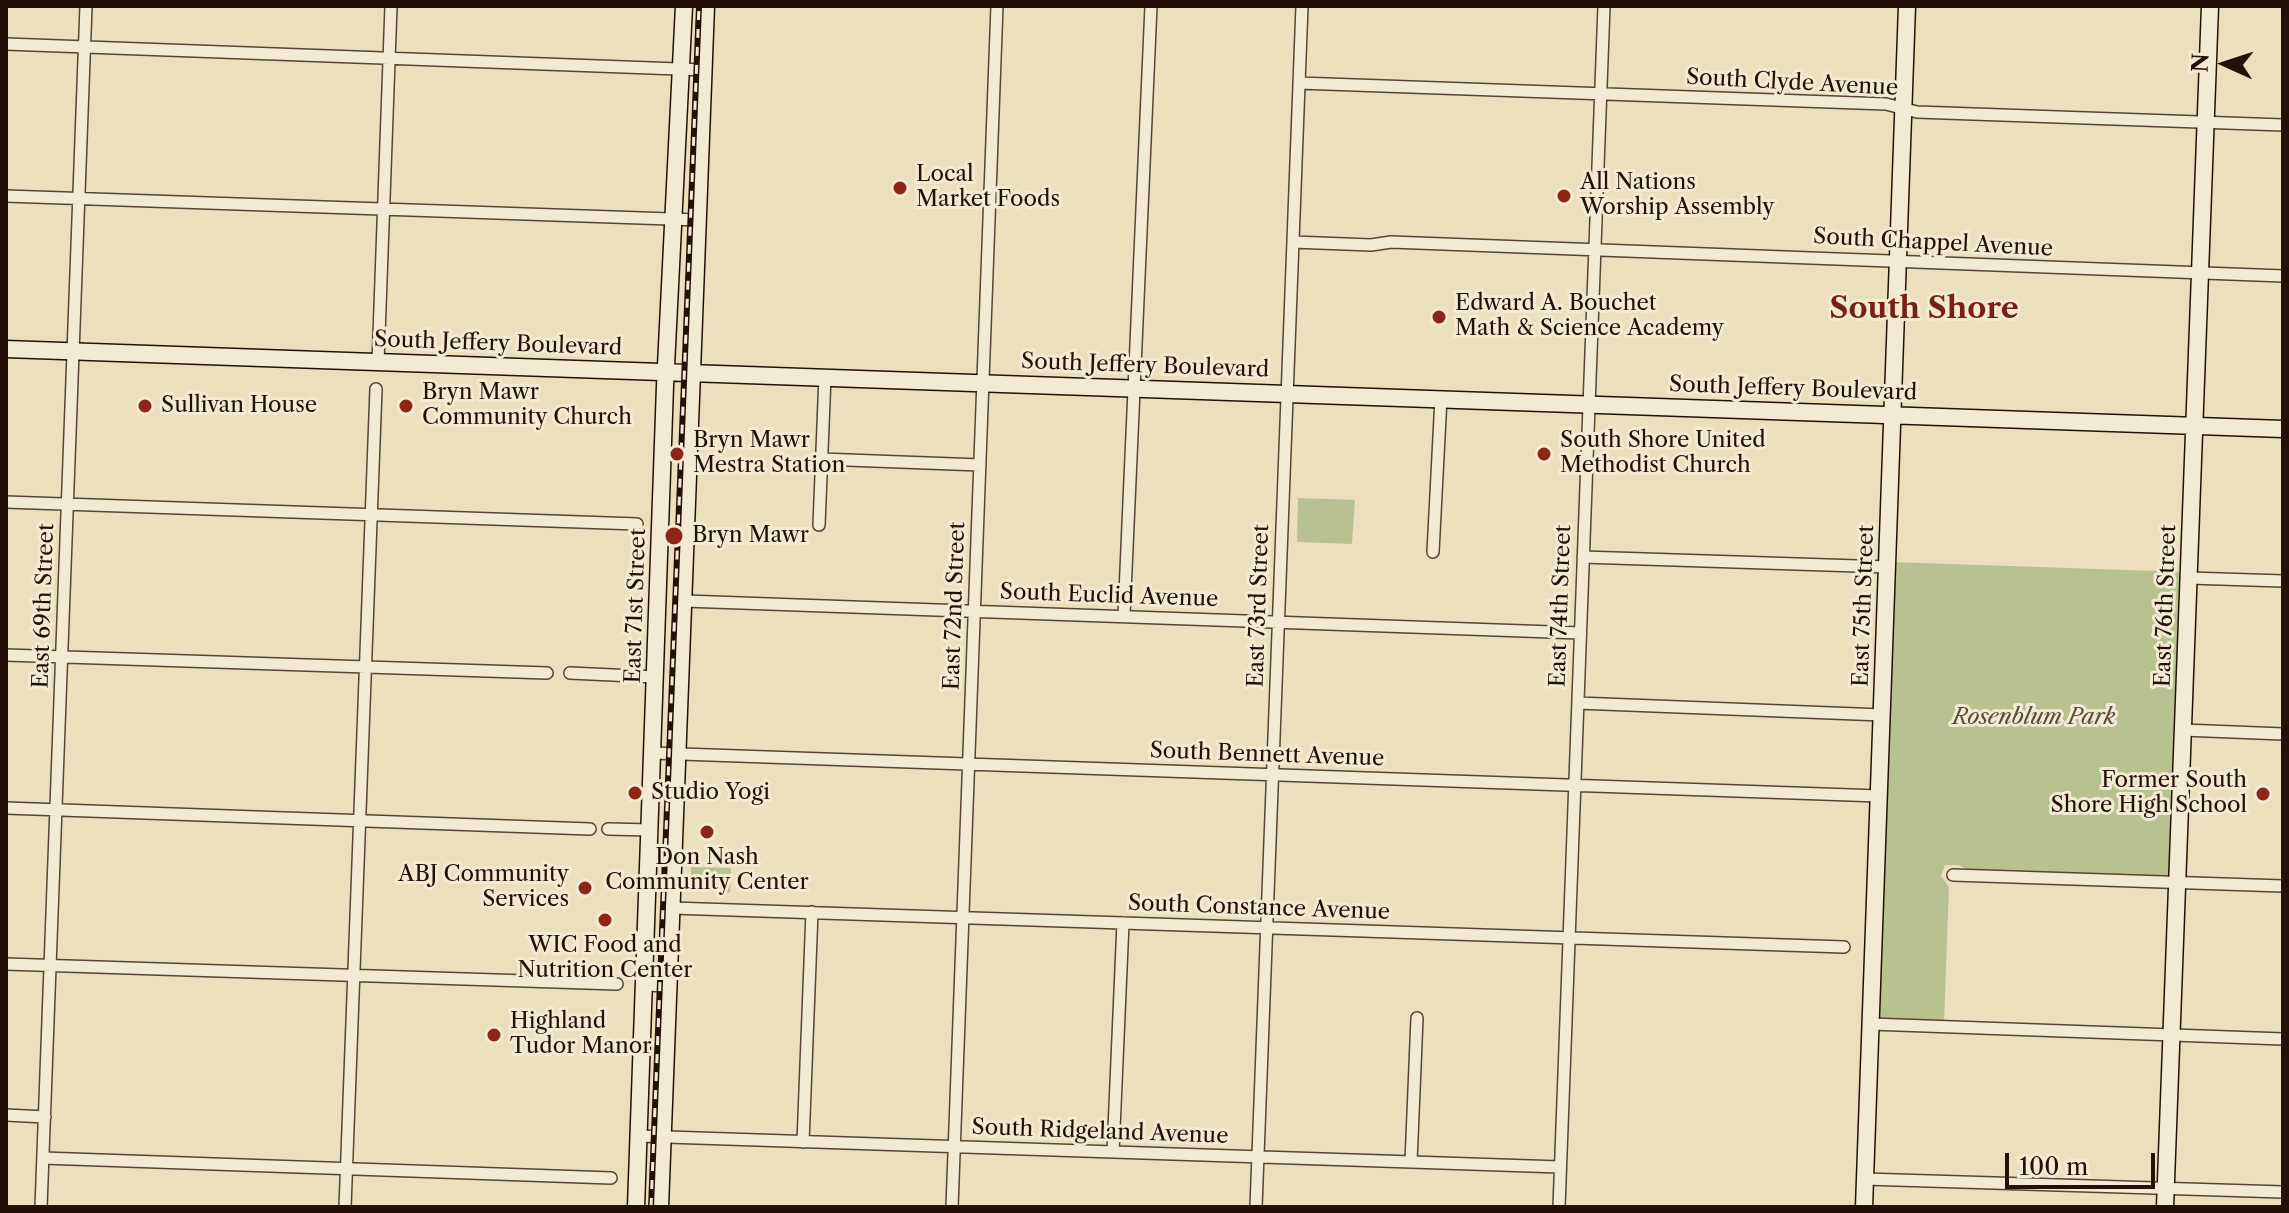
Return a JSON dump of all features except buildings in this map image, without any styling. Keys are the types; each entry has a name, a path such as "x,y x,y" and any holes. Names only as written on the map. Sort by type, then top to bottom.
{"main road":[{"name":"East 71st Street","path":"636,1207 666,371 684,6"},
{"path":"660,1207 706,6"},
{"name":"East 75th Street","path":"1864,1207 1907,6"},
{"name":"East 76th Street","path":"2165,1207 2210,6"},
{"name":"South Jeffery Boulevard","path":"6,349 2283,429"}],"street":[{"name":"East 69th Street","path":"41,1207 86,6"},
{"path":"378,362 391,6"},
{"name":"East 72nd Street","path":"952,1207 997,6"},
{"path":"1124,615 1151,6"},
{"name":"East 73rd Street","path":"1256,1207 1302,6"},
{"name":"East 74th Street","path":"1559,1207 1604,6"},
{"path":"6,44 705,70"},
{"name":"South Clyde Avenue","path":"1299,83 1886,104 1903,108 2283,125"},
{"path":"6,196 699,220"},
{"name":"South Chappel Avenue","path":"1293,242 1595,249 2283,276"},
{"path":"819,525 825,376"},
{"path":"345,1207 376,389"},
{"path":"1433,552 1441,398"},
{"path":"821,459 980,465"},
{"path":"6,502 637,524"},
{"path":"1583,557 1888,567"},
{"path":"2189,578 2283,581"},
{"name":"South Euclid Avenue","path":"685,601 1580,633"},
{"path":"6,655 547,673"},
{"path":"570,673 655,677"},
{"path":"1578,703 1882,715"},
{"path":"2183,730 2283,734"},
{"name":"South Bennett Avenue","path":"653,753 1879,796"},
{"path":"6,808 590,829"},
{"path":"608,829 651,830"},
{"path":"1953,875 2283,886"},
{"name":"South Constance Avenue","path":"672,908 1844,947"},
{"path":"803,1142 812,912"},
{"path":"1113,1152 1123,923"},
{"path":"6,964 617,984"},
{"path":"644,985 669,986"},
{"path":"1411,1162 1417,1018"},
{"path":"1871,1024 2283,1039"},
{"path":"6,1115 45,1117"},
{"name":"South Ridgeland Avenue","path":"638,1136 1560,1167"},
{"path":"43,1158 611,1178"},
{"path":"1865,1179 2283,1192"}],"green space":[{"path":"1298,498 1355,500 1352,544 1297,542"},
{"name":"Rosenblum Park","path":"1892,562 2186,572 2175,878 1971,871 1958,865 1945,865 1941,876 1949,887 1944,1023 1876,1021"},
{"path":"691,867 731,868 730,893 696,891 691,886"}],"railway":[{"path":"651,1207 699,6"}],"place":[{"name":"Local Market Foods","path":"900,188"},
{"name":"All Nations Worship Assembly","path":"1564,196"},
{"name":"Edward A. Bouchet Math & Science Academy","path":"1439,317"},
{"name":"Sullivan House","path":"145,406"},
{"name":"Bryn Mawr Community Church","path":"406,406"},
{"name":"Bryn Mawr Mestra Station","path":"677,454"},
{"name":"South Shore United Methodist Church","path":"1544,454"},
{"name":"Bryn Mawr","path":"674,536"},
{"name":"Studio Yogi","path":"635,793"},
{"name":"Former South Shore High School","path":"2263,794"},
{"name":"Don Nash Community Center","path":"707,832"},
{"name":"ABJ Community Services","path":"585,888"},
{"name":"WIC Food and Nutrition Center","path":"605,920"},
{"name":"Highland Tudor Manor","path":"494,1035"}],"district":[{"name":"South Shore","path":"1924,309"}]}
